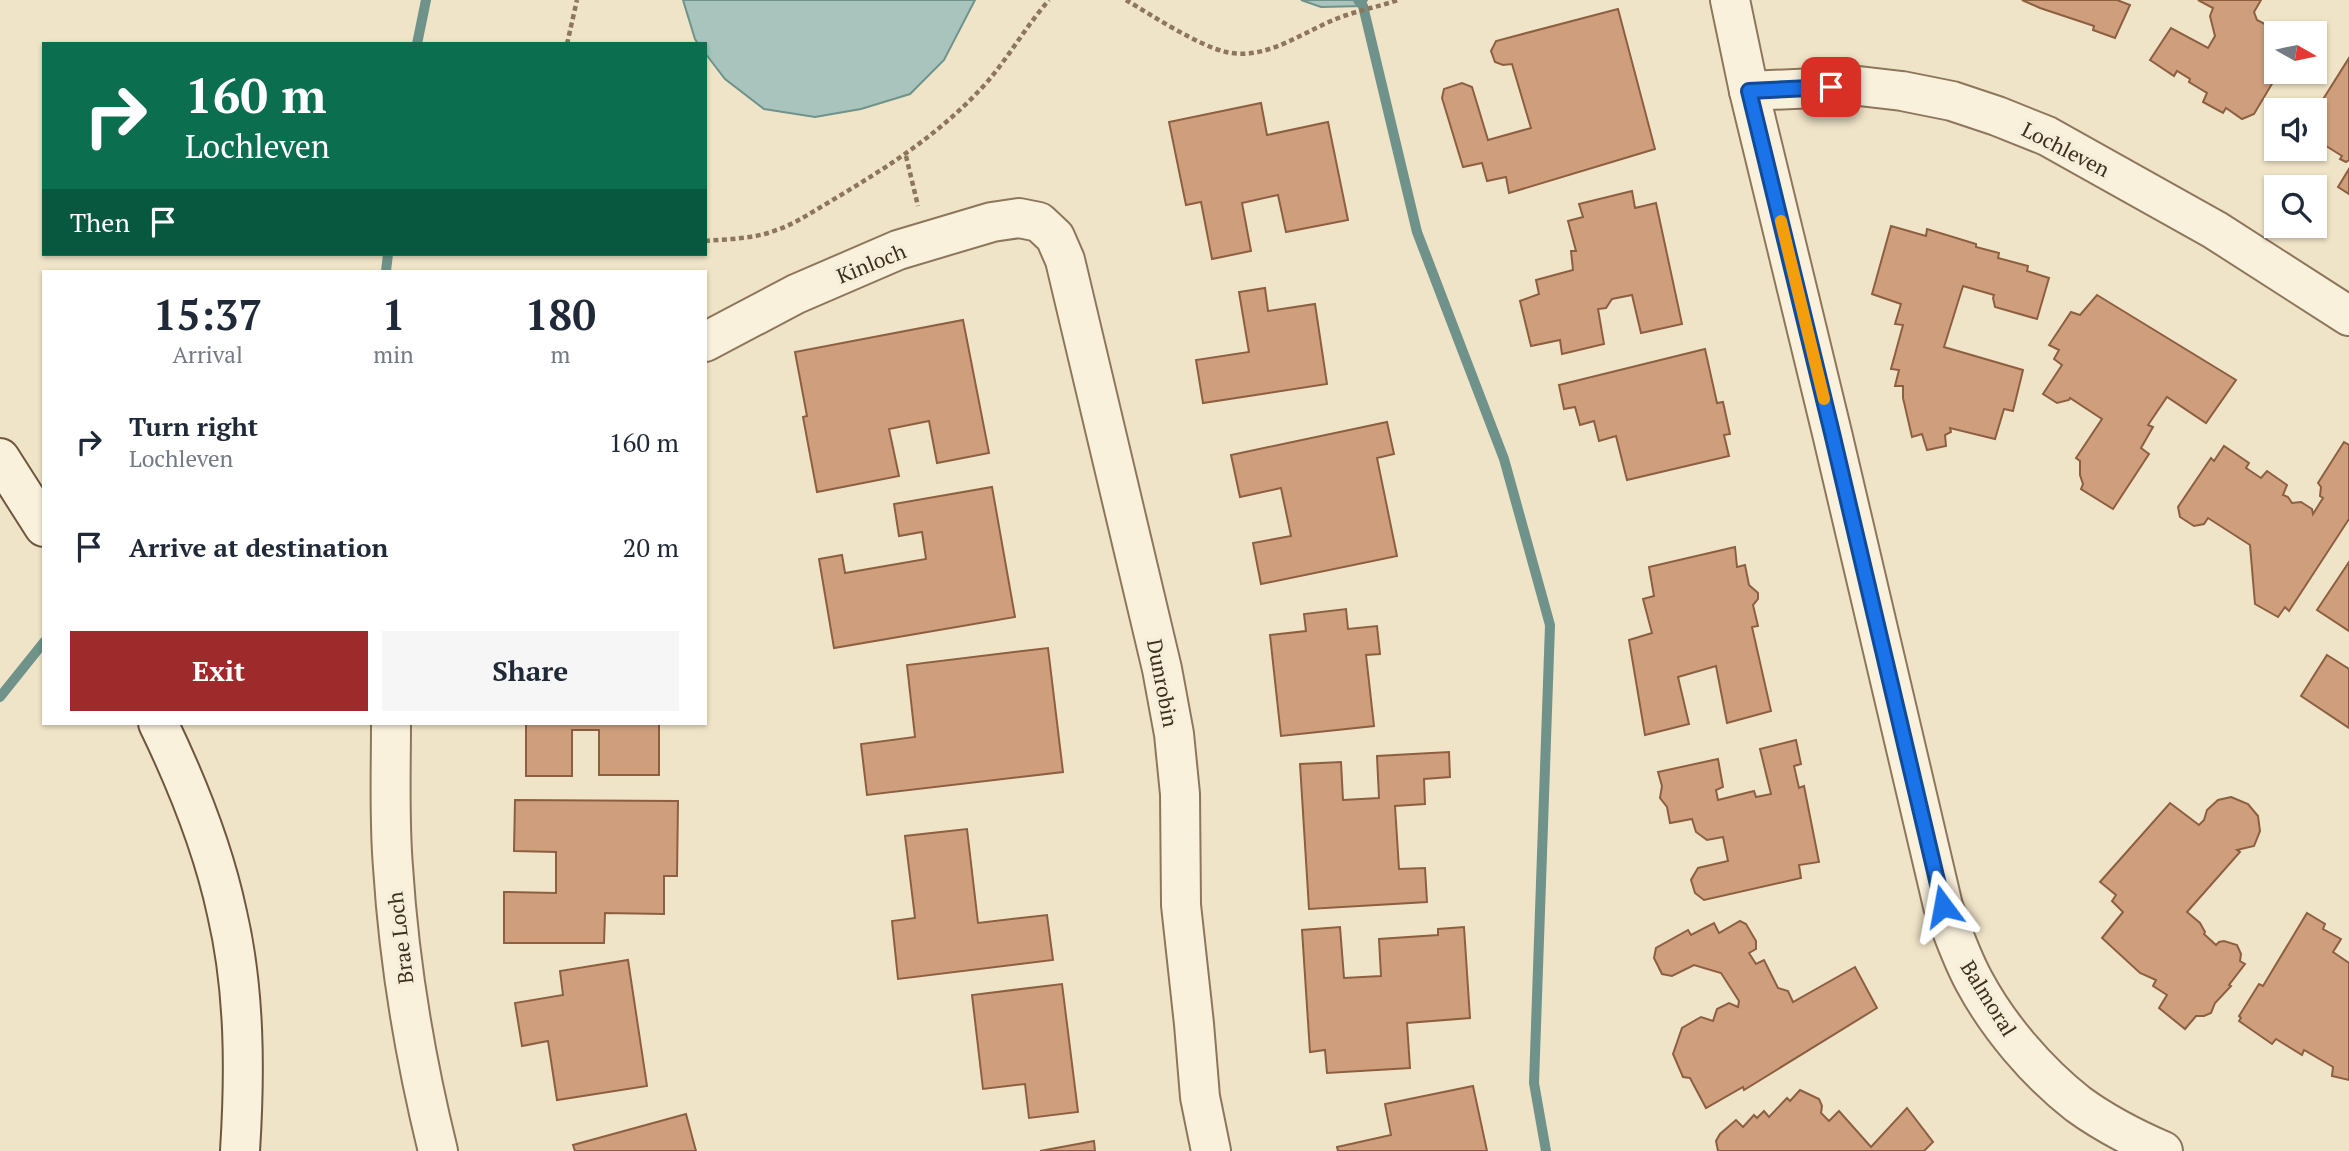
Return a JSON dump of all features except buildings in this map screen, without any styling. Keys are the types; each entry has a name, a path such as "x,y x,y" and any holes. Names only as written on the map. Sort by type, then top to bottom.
{"street":[{"name":"Balmoral","path":"1730,0 1749,91 1943,906 1973,980 2012,1036 2042,1070 2078,1104 2125,1134 2163,1151"},
{"name":"Lochleven","path":"1749,91 1859,86 1902,90 1952,101 1997,116 2047,136 2215,230 2349,316"},
{"name":"Kinloch","path":"707,341 796,294 898,250 992,222 1018,218 1039,222 1046,228"},
{"name":"Dunrobin","path":"1046,228 1055,237 1065,260 1162,669 1174,734 1180,794 1181,905 1200,1097 1211,1151"},
{"path":"0,458 42,524"},
{"path":"159,725 183,775 227,912 238,974 241,1028 243,1100 240,1151"},
{"name":"Brae Loch","path":"391,725 392,864 397,921 424,1097 438,1151"}],"path":[{"path":"567,42 577,0"},
{"path":"707,241 754,237 795,222 906,156 937,131 985,84 1049,0"},
{"path":"1126,0 1210,46 1225,52 1238,53 1258,52 1281,45 1348,14 1398,0"},
{"path":"906,156 926,242"}],"water":[{"path":"683,0 975,0 944,60 910,94 861,109 815,117 764,109 725,79 707,56 707,42 697,42"},
{"path":"1301,0 1367,0 1363,6 1321,7"}],"waterway":[{"path":"417,42 426,0"},
{"path":"1358,0 1363,6 1417,232 1504,459 1550,625 1534,1083 1546,1151"},
{"path":"386,270 388,256"},
{"path":"0,697 42,644"}],"slow traffic":[{"path":"1781,221 1824,399"}],"route":[{"path":"1831,87 1749,91 1943,906"}]}
